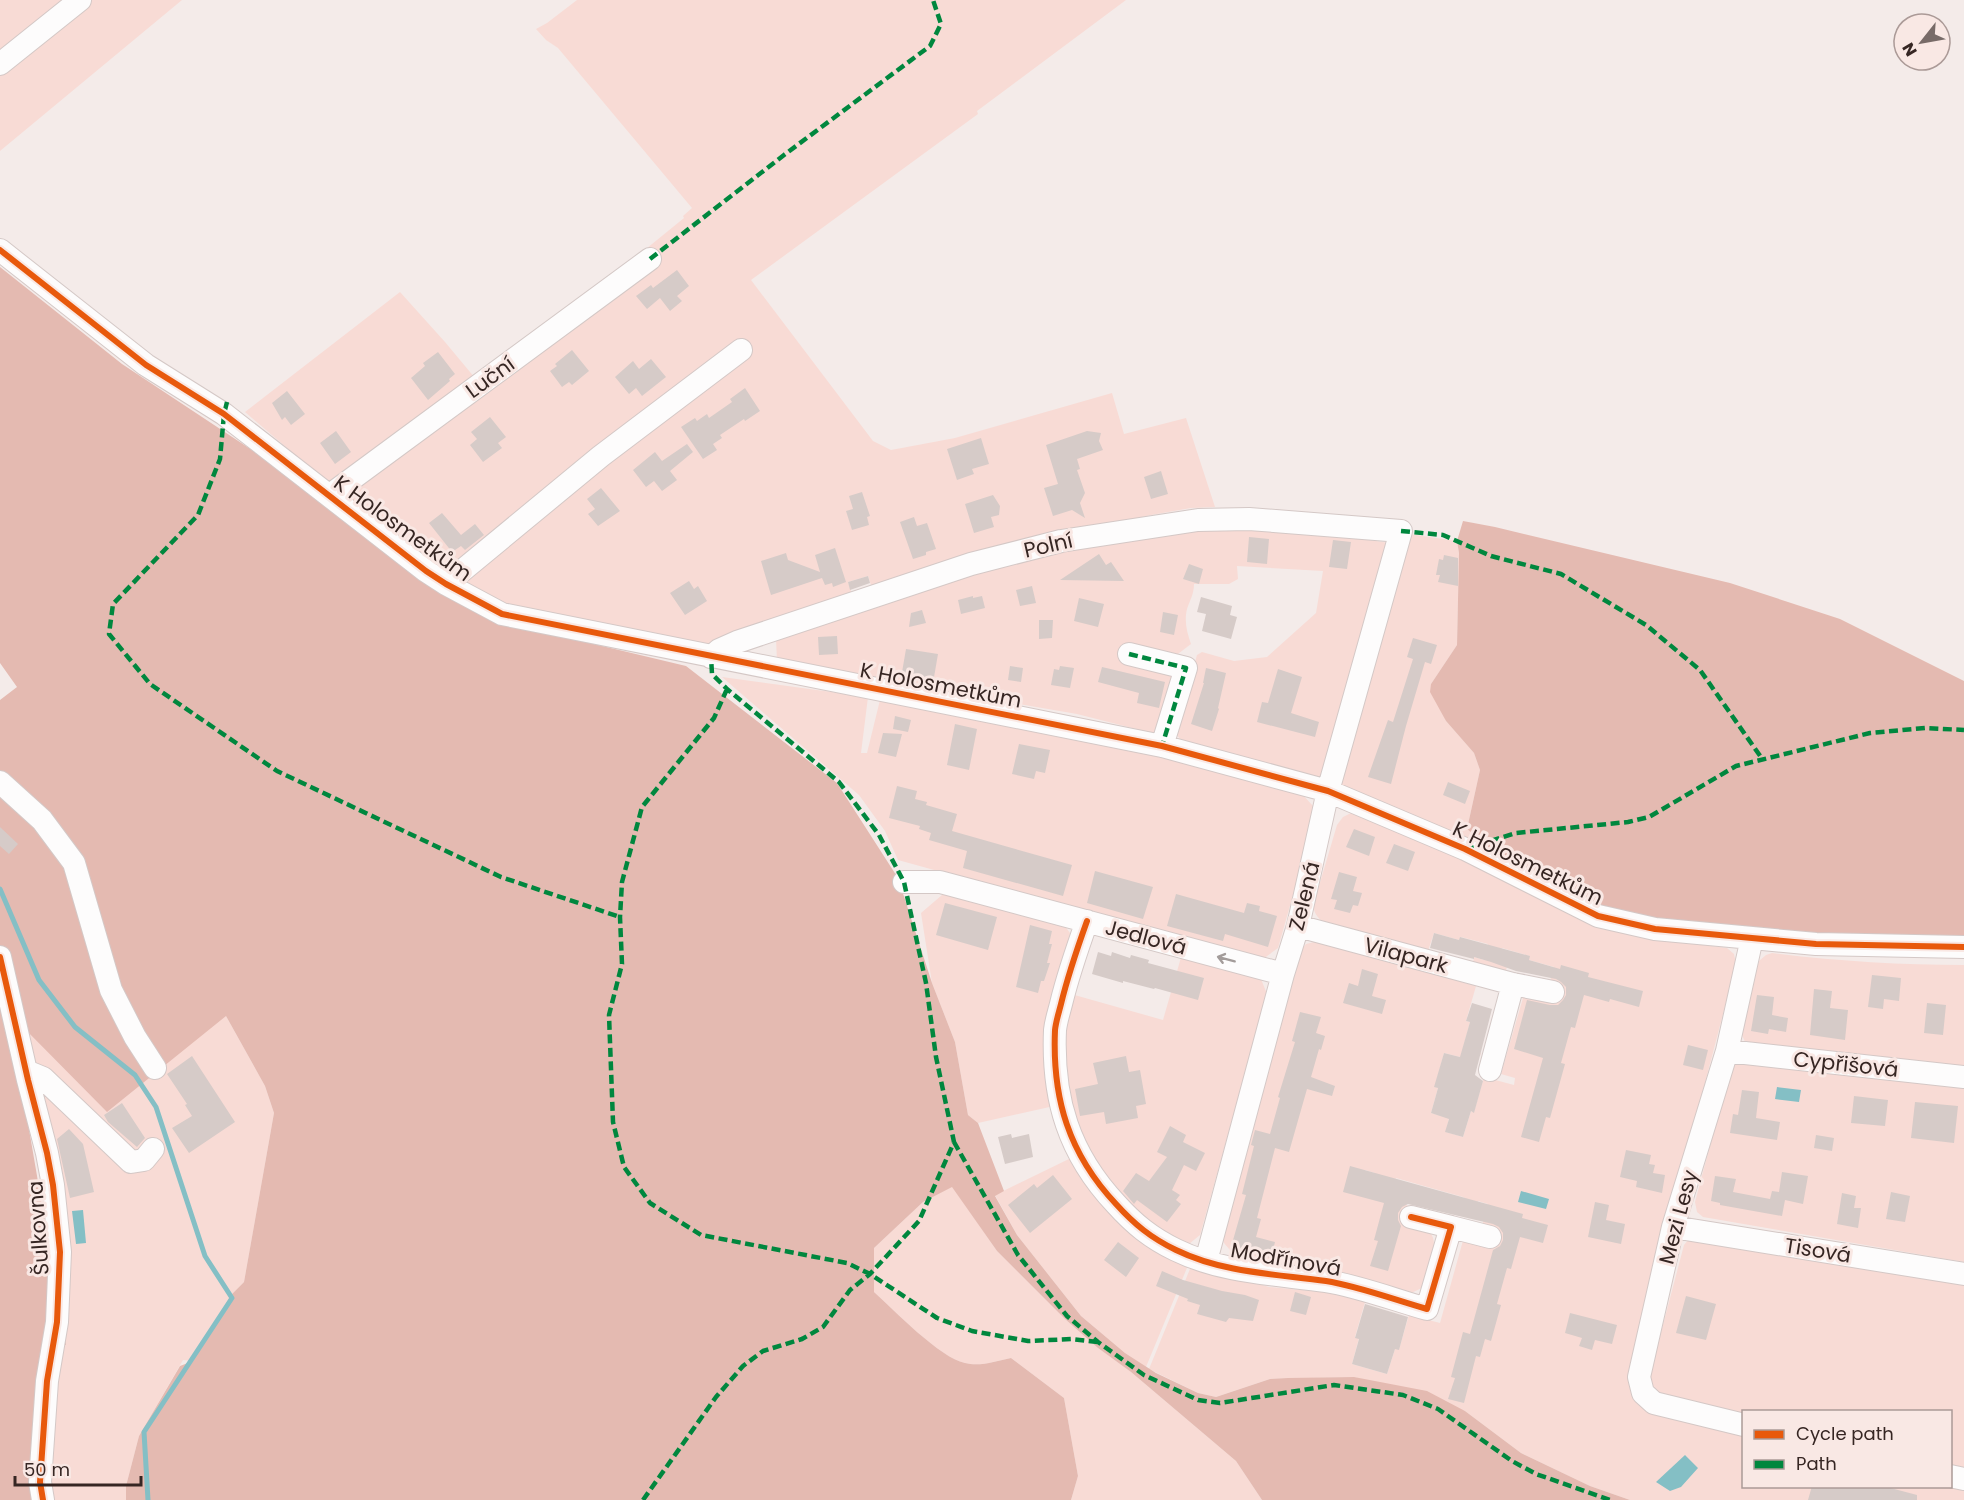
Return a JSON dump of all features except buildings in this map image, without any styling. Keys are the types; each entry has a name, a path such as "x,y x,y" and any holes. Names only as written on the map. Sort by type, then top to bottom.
{"street":[{"path":"0,64 80,0"},
{"name":"K Holosmetkům","path":"0,250 146,365 224,414 426,571 502,614 1162,746 1328,791 1465,849 1598,916 1655,929 1816,944 1964,947"},
{"name":"Luční","path":"330,495 650,259"},
{"path":"446,584 601,456 741,350"},
{"name":"Polní","path":"711,657 719,650 737,642 971,564 1061,541 1198,520 1249,519 1401,531"},
{"name":"Zelená","path":"1206,1261 1282,974 1298,926 1328,791 1401,531"},
{"path":"1129,654 1186,668 1162,746"},
{"path":"0,782 42,820 74,863 111,990 135,1037 155,1068"},
{"name":"Jedlová","path":"904,882 940,882 1282,974"},
{"name":"Modřínová","path":"1087,921 1070,969 1055,1028 1057,1091 1071,1139 1085,1167 1137,1227 1177,1251 1206,1261 1252,1273 1329,1282 1427,1309 1451,1227"},
{"name":"Vilapark","path":"1298,926 1513,984 1553,992"},
{"name":"Mezi Lesy","path":"1742,1425 1654,1403 1643,1393 1639,1377 1673,1227 1728,1051 1752,938"},
{"name":"Šulkovna","path":"0,957 49,1164 60,1252 57,1322 47,1381 40,1482 43,1500"},
{"path":"1490,1070 1513,984"},
{"name":"Cypřišová","path":"1728,1051 1964,1077"},
{"path":"26,1071 43,1078 131,1162 144,1160 153,1149"},
{"path":"1411,1217 1490,1237"},
{"name":"Tisová","path":"1673,1227 1964,1274"}],"shaded area":[{"path":"0,0 182,0 0,151"},
{"path":"577,0 1126,0 977,111 978,114 751,280 873,441 891,450 955,438 1112,393 1124,434 1186,418 1215,507 1191,508 1151,515 997,549 873,591 868,576 848,582 853,597 706,645 495,604 461,587 362,512 245,412 400,292 480,384 684,218 683,216 692,208 558,48 536,29"},
{"path":"0,267 122,364 267,460 502,622 686,666 837,783 898,878 932,983 955,1042 968,1115 978,1123 1004,1191 995,1196 1017,1235 1081,1316 1125,1353 1156,1373 1198,1393 1216,1397 1270,1379 1288,1378 1354,1377 1427,1391 1465,1411 1521,1453 1590,1486 1630,1500 1262,1500 1236,1461 1131,1372 1098,1348 1065,1319 997,1251 952,1187 923,1202 874,1248 874,1292 930,1343 955,1359 976,1364 1011,1358 1064,1398 1078,1476 1071,1500 126,1500 126,1486 139,1436 180,1366 193,1361 231,1295 244,1282 274,1113 265,1086 226,1016 107,1112 23,1027 0,951 0,700 17,687 0,663"},
{"path":"1463,521 1730,583 1840,619 1964,681 1964,938 1790,934 1675,925 1598,908 1475,849 1472,833 1467,829 1480,770 1474,753 1446,721 1430,692 1431,684 1457,645 1459,553 1457,541"},
{"path":"1216,525 1328,534 1396,544 1324,774 1319,777 1181,740 1175,733 1197,655 1202,652 1234,661 1267,657 1316,613 1323,571 1237,566 1238,579 1229,584 1194,584 1186,618 1191,644 1170,660 1177,672 1164,736 1077,714 777,662 776,638 994,567 1041,554"},
{"path":"1409,534 1457,541 1459,553 1457,645 1431,684 1446,721 1474,753 1480,770 1467,829 1472,833 1475,849 1337,784"},
{"path":"722,677 868,697 861,753 867,753 880,700 1217,769 1302,794 1313,806 1314,821 1278,948 1263,959 1255,959 898,860 885,831 859,795"},
{"path":"1353,812 1663,940 1727,948 1734,954 1736,964 1629,1375 1632,1393 1637,1402 1651,1412 1742,1436 1742,1488 1952,1488 1964,1490 1964,1500 1630,1500 1590,1486 1521,1453 1465,1411 1354,1377 1270,1379 1216,1397 1198,1393 1149,1369 1192,1264 1269,1287 1332,1293 1365,1302 1355,1337 1359,1338 1352,1364 1387,1374 1395,1349 1399,1349 1409,1315 1440,1323 1464,1237 1482,1226 1488,1204 1478,1201 1477,1205 1463,1197 1396,1178 1394,1182 1365,1170 1359,1192 1407,1205 1402,1224 1424,1230 1433,1238 1432,1259 1422,1288 1411,1293 1273,1267 1235,1256 1224,1243 1222,1235 1302,949 1306,944 1318,941 1476,986 1466,1021 1470,1022 1463,1048 1481,1053 1480,1056 1468,1052 1461,1074 1460,1057 1444,1053 1435,1086 1438,1088 1431,1113 1449,1118 1446,1132 1463,1137 1471,1111 1474,1112 1484,1077 1514,1085 1515,1078 1501,1074 1525,991 1549,985 1554,967 1529,960 1529,956 1502,948 1497,963 1507,967 1505,973 1473,963 1474,957 1484,960 1488,944 1461,937 1459,940 1434,933 1428,951 1322,921 1315,913 1314,903 1337,825 1343,817"},
{"path":"949,889 1062,922 1070,933 1054,1106 978,1123 968,1115 955,1042 932,983 921,913"},
{"path":"1772,953 1868,962 1964,965 1964,1066 1745,1042 1740,1030 1759,961"},
{"path":"1182,954 1261,979 1267,994 1200,1235 1189,1244 1177,1243 1114,1193 1074,1123 1062,1046 1071,994 1163,1020"},
{"path":"0,960 66,1345 61,1344 47,1500 0,1500"},
{"path":"226,1016 265,1086 274,1113 244,1282 231,1295 193,1361 183,1360 139,1436 126,1486 126,1500 47,1500 62,1323 23,1027"},
{"path":"1735,1065 1964,1087 1964,1262 1703,1217 1697,1212 1695,1202 1730,1071"},
{"path":"1073,1157 1189,1263 1146,1367 1125,1353 1081,1316 1017,1235 995,1195"},
{"path":"952,1186 997,1251 1065,1319 1098,1348 1131,1372 1236,1461 1262,1500 1071,1500 1078,1476 1064,1398 1011,1358 976,1364 955,1359 930,1343 874,1292 874,1248 923,1202"},
{"path":"1689,1239 1964,1283 1964,1470 1952,1466 1952,1410 1742,1410 1742,1415 1657,1392 1649,1378 1684,1245"}],"water":[{"path":"1777,1087 1801,1090 1799,1102 1775,1099"},
{"path":"1521,1191 1549,1199 1546,1209 1518,1202"},
{"path":"83,1210 86,1243 76,1244 72,1211"},
{"path":"1685,1455 1698,1468 1681,1487 1670,1491 1656,1482"}],"waterway":[{"path":"0,889 39,980 75,1027 135,1075 156,1107 205,1256 232,1298 144,1432 148,1500"}],"marked path":[{"path":"650,259 930,46 941,24 933,0"},
{"path":"227,402 220,459 198,515 113,604 109,634 150,684 277,771 501,877 620,917"},
{"path":"1401,531 1443,535 1491,556 1561,574 1646,625 1700,670 1763,760"},
{"path":"1129,654 1186,668 1162,746"},
{"path":"643,1500 716,1397 743,1366 763,1351 802,1339 823,1327 850,1290 870,1274 919,1221 954,1142 936,1057 926,983 904,882 879,835 839,782 727,689 712,674 711,657"},
{"path":"727,689 714,718 642,807 622,882 620,917 622,964 609,1015 613,1122 624,1167 650,1203 701,1235 847,1263 870,1274 937,1318 972,1331 1028,1341 1071,1339 1098,1342"},
{"path":"1465,849 1516,833 1628,822 1649,817 1736,766 1870,733 1925,728 1964,730"},
{"path":"954,1142 1018,1255 1067,1316 1144,1375 1198,1400 1220,1403 1334,1385 1403,1395 1438,1409 1512,1461 1536,1474 1610,1500"}],"cycle path":[{"path":"0,250 146,365 224,414 426,571 502,614 1162,746 1328,791 1465,849 1598,916 1655,929 1816,944 1964,947"},
{"path":"1087,921 1056,1023 1057,1079 1061,1102 1075,1145 1100,1185 1129,1218 1143,1230 1176,1250 1212,1264 1250,1272 1338,1283 1427,1309 1451,1227 1411,1217"},
{"path":"0,957 47,1153 60,1252 57,1322 47,1381 40,1482 43,1500"}]}
